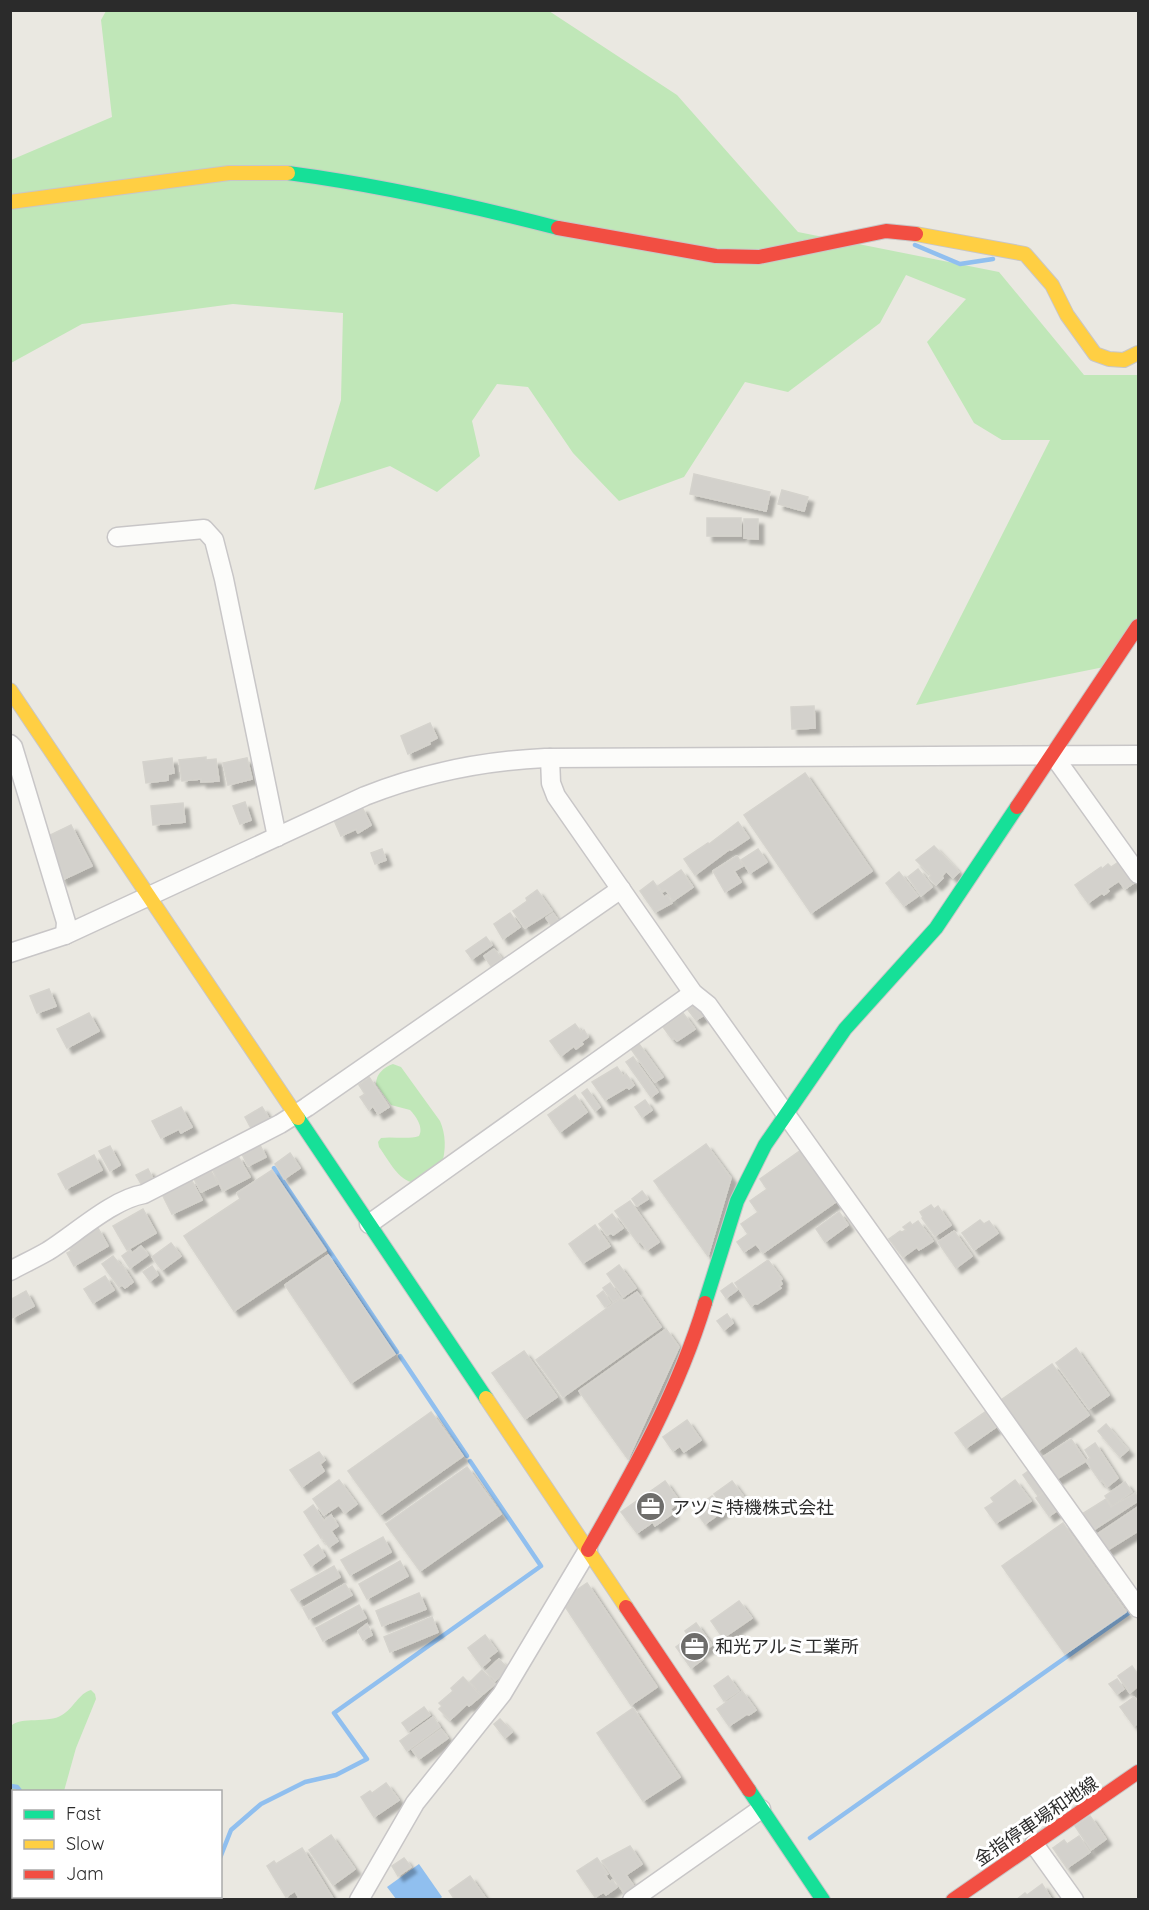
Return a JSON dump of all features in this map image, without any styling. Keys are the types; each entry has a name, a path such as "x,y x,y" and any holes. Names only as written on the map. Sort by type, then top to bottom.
{"street":[{"path":"10,202 229,173 284,172 332,179 444,202 466,204 562,229 716,256 759,257 886,231 933,236 1025,254 1052,285 1067,315 1095,354 1109,359 1124,360 1138,353"},
{"path":"117,537 204,529 214,540 277,837"},
{"path":"359,1899 415,1803 502,1694 642,1456 668,1401 701,1317 736,1201 754,1163 845,1029 936,928 1138,626"},
{"path":"10,690 823,1899"},
{"path":"10,744 13,747 66,922 65,935"},
{"path":"1053,755 1138,874"},
{"path":"10,953 65,935 365,796 415,778 492,762 550,758 1138,755"},
{"path":"550,758 551,783 556,796 693,993 708,1005 1138,1608"},
{"path":"10,1271 48,1250 133,1196 144,1194 296,1115 621,889"},
{"path":"369,1224 693,993"},
{"name":"金指停車場和地線","path":"953,1899 1138,1772"},
{"path":"632,1899 761,1809"},
{"path":"1034,1844 1074,1899"}],"green space":[{"path":"106,11 549,11 677,95 798,232 999,272 1084,375 1138,375 1138,617 1114,665 916,705 1050,440 1002,440 974,423 927,342 966,299 906,275 880,323 788,392 745,382 684,477 619,501 573,453 528,387 497,384 472,421 480,456 437,492 390,466 314,490 341,400 343,313 233,304 82,324 11,363 11,160 112,117 101,20"},
{"path":"393,1064 401,1067 440,1121 444,1137 442,1164 415,1183 398,1174 379,1147 378,1142 381,1138 419,1136 421,1129 410,1110 391,1105 376,1084 381,1071"},
{"path":"91,1690 96,1699 76,1748 64,1790 12,1790 12,1898 217,1899 11,1899 11,1726 21,1721 56,1718 66,1712"}],"water":[{"path":"419,1864 442,1897 439,1900 396,1899 387,1887"}],"building":[{"path":"694,474 770,492 766,511 690,494"},
{"path":"782,490 808,497 804,511 778,504"},
{"path":"707,518 741,518 741,536 707,536"},
{"path":"744,519 758,519 758,539 744,538"},
{"path":"814,706 815,728 792,729 791,707"},
{"path":"430,723 437,738 429,742 430,744 408,754 401,736"},
{"path":"206,757 206,760 216,759 219,781 201,782 201,779 182,781 179,760"},
{"path":"172,758 174,773 168,774 168,780 146,783 143,762"},
{"path":"247,758 252,779 228,785 223,763"},
{"path":"805,773 872,871 811,913 744,815"},
{"path":"245,802 251,820 240,824 233,806"},
{"path":"183,803 185,822 153,825 151,806"},
{"path":"362,807 371,825 358,833 356,829 341,836 334,820"},
{"path":"738,822 749,838 695,875 684,859"},
{"path":"71,825 92,866 62,880 53,861 57,859 46,837"},
{"path":"934,846 959,872 953,878 946,871 936,885 929,878 931,875 916,860"},
{"path":"382,849 386,860 375,864 371,853"},
{"path":"758,849 767,862 750,873 741,860"},
{"path":"737,856 743,866 734,871 741,882 725,892 713,871"},
{"path":"1120,861 1135,882 1125,889 1119,881 1107,889 1109,891 1104,895 1102,893 1088,903 1075,885 1101,867 1102,869 1108,864 1111,867"},
{"path":"918,869 932,887 921,896 908,877"},
{"path":"681,870 693,887 673,901 666,890 662,892 658,886"},
{"path":"899,872 918,896 904,906 886,883"},
{"path":"653,881 664,897 667,895 672,903 655,912 640,891"},
{"path":"537,890 552,911 525,928 513,911"},
{"path":"510,913 520,927 503,939 494,924"},
{"path":"553,913 560,923 553,928 546,918"},
{"path":"486,937 492,945 472,959 466,951"},
{"path":"494,949 502,959 491,966 484,956"},
{"path":"49,989 56,1006 37,1013 30,996"},
{"path":"696,1004 704,1015 696,1020 688,1010"},
{"path":"89,1013 99,1031 67,1048 57,1029"},
{"path":"683,1013 695,1029 677,1041 672,1039 663,1027"},
{"path":"575,1024 581,1032 584,1030 588,1037 576,1049 574,1046 561,1056 550,1041"},
{"path":"639,1044 663,1077 655,1082 631,1049"},
{"path":"633,1057 658,1092 651,1097 626,1062"},
{"path":"617,1067 623,1076 626,1074 634,1085 605,1100 592,1082"},
{"path":"369,1077 389,1107 378,1114 373,1106 369,1110 360,1097 365,1094 359,1085"},
{"path":"587,1089 600,1107 595,1111 582,1093"},
{"path":"575,1095 587,1112 560,1132 548,1115"},
{"path":"645,1100 652,1110 642,1117 635,1107"},
{"path":"181,1107 192,1127 181,1133 179,1129 161,1138 152,1121"},
{"path":"262,1107 270,1120 252,1130 245,1117"},
{"path":"706,1144 731,1178 708,1256 654,1181"},
{"path":"260,1145 266,1157 248,1166 242,1154"},
{"path":"110,1146 120,1165 110,1171 99,1151"},
{"path":"801,1150 837,1201 763,1253 756,1244 744,1252 737,1242 748,1234 741,1224 758,1212 750,1201 767,1189 760,1179"},
{"path":"290,1153 300,1168 284,1179 275,1164"},
{"path":"94,1155 102,1170 66,1189 58,1174"},
{"path":"238,1156 250,1177 223,1191 212,1169"},
{"path":"148,1169 154,1181 143,1187 136,1175"},
{"path":"272,1170 326,1250 234,1311 184,1236 240,1199 237,1193"},
{"path":"211,1171 218,1184 201,1192 193,1177"},
{"path":"191,1179 202,1200 172,1214 162,1194"},
{"path":"642,1191 648,1199 637,1206 632,1199"},
{"path":"630,1201 659,1242 647,1250 640,1241 638,1243 615,1211"},
{"path":"931,1205 934,1209 938,1206 951,1225 935,1236 920,1212"},
{"path":"143,1209 156,1233 127,1250 113,1226"},
{"path":"839,1212 848,1225 825,1242 816,1229"},
{"path":"612,1214 623,1228 613,1235 611,1233 607,1235 599,1224"},
{"path":"980,1220 984,1224 989,1221 998,1233 974,1250 962,1233"},
{"path":"918,1221 933,1241 919,1250 917,1247 903,1257 889,1239 900,1231 906,1230 903,1227 910,1222 912,1225"},
{"path":"595,1225 610,1246 583,1263 569,1244"},
{"path":"98,1228 108,1246 74,1266 67,1253 71,1251 68,1245"},
{"path":"954,1231 972,1256 956,1268 938,1242"},
{"path":"171,1243 181,1256 162,1270 152,1257"},
{"path":"141,1246 148,1255 130,1268 122,1256 130,1250 132,1253"},
{"path":"328,1255 395,1354 351,1383 285,1285"},
{"path":"113,1256 133,1282 125,1288 122,1285 119,1287 102,1264"},
{"path":"768,1260 782,1279 780,1280 782,1284 779,1286 781,1288 751,1306 735,1283"},
{"path":"619,1265 636,1288 623,1297 607,1274"},
{"path":"152,1266 158,1275 150,1281 143,1272"},
{"path":"105,1276 114,1290 93,1303 84,1289"},
{"path":"610,1283 620,1297 613,1302 603,1288"},
{"path":"732,1283 737,1290 726,1298 721,1291"},
{"path":"26,1291 34,1306 12,1318 10,1300"},
{"path":"603,1291 611,1303 605,1307 597,1296"},
{"path":"637,1292 661,1327 563,1397 536,1360 621,1298 624,1301"},
{"path":"727,1314 733,1323 724,1330 717,1321"},
{"path":"666,1329 679,1347 628,1459 579,1391"},
{"path":"1076,1348 1109,1395 1089,1409 1056,1363"},
{"path":"524,1351 557,1397 525,1419 492,1373"},
{"path":"1052,1364 1089,1415 1038,1451 1001,1400"},
{"path":"431,1412 463,1456 380,1515 348,1471"},
{"path":"985,1412 996,1427 966,1448 955,1433"},
{"path":"687,1420 701,1440 684,1452 680,1446 673,1451 663,1437"},
{"path":"1106,1424 1128,1450 1120,1457 1098,1431"},
{"path":"1071,1439 1086,1461 1055,1480 1040,1459"},
{"path":"1095,1443 1118,1478 1107,1487 1086,1461 1090,1458 1085,1450"},
{"path":"319,1452 325,1460 320,1464 324,1471 302,1487 290,1470"},
{"path":"467,1467 501,1514 420,1571 386,1524"},
{"path":"1031,1469 1046,1490 1038,1496 1023,1475"},
{"path":"339,1480 357,1504 345,1513 339,1505 324,1515 313,1499"},
{"path":"1015,1480 1031,1501 996,1523 985,1508 994,1502 991,1498"},
{"path":"665,1481 680,1502 670,1509 673,1513 655,1526 653,1522 637,1533 621,1512"},
{"path":"732,1481 744,1497 726,1510 714,1494"},
{"path":"1125,1482 1132,1492 1112,1506 1105,1496"},
{"path":"1045,1492 1058,1510 1049,1516 1036,1498"},
{"path":"1135,1493 1138,1501 1092,1531 1082,1514 1106,1499 1111,1507"},
{"path":"712,1496 723,1511 705,1524 694,1509"},
{"path":"313,1505 324,1521 331,1515 338,1526 331,1531 338,1541 329,1547 304,1512"},
{"path":"1138,1507 1138,1531 1106,1551 1096,1535"},
{"path":"1063,1523 1126,1612 1065,1654 1002,1566"},
{"path":"383,1537 391,1552 350,1575 341,1560"},
{"path":"318,1545 325,1556 311,1566 304,1555"},
{"path":"400,1561 408,1576 367,1599 359,1584"},
{"path":"334,1566 340,1577 298,1601 291,1590"},
{"path":"587,1583 657,1687 631,1705 566,1608 575,1591"},
{"path":"345,1584 352,1595 309,1619 303,1608"},
{"path":"419,1593 426,1609 382,1626 376,1611"},
{"path":"739,1601 752,1618 723,1638 711,1621"},
{"path":"359,1605 366,1618 323,1641 316,1628"},
{"path":"432,1617 438,1632 390,1652 384,1637"},
{"path":"696,1623 712,1645 699,1654 703,1659 691,1668 676,1647 689,1637 685,1631"},
{"path":"367,1624 372,1635 363,1640 358,1631"},
{"path":"485,1635 497,1651 482,1667 468,1648"},
{"path":"499,1659 508,1669 495,1681 486,1671"},
{"path":"1132,1666 1138,1675 1138,1686 1130,1693 1118,1676"},
{"path":"482,1670 495,1684 482,1695 470,1682"},
{"path":"728,1676 739,1691 724,1701 714,1686"},
{"path":"463,1677 481,1696 469,1706 467,1704 450,1720 439,1709 442,1706 439,1703 453,1691 451,1688"},
{"path":"1117,1679 1124,1689 1117,1694 1109,1684"},
{"path":"742,1691 756,1710 729,1726 717,1709"},
{"path":"1134,1697 1138,1703 1138,1723 1134,1726 1120,1707"},
{"path":"424,1707 430,1715 408,1731 402,1723"},
{"path":"633,1708 680,1777 643,1801 597,1733"},
{"path":"433,1717 440,1727 407,1751 400,1741"},
{"path":"500,1719 512,1732 505,1738 494,1724"},
{"path":"441,1729 448,1738 419,1759 412,1750"},
{"path":"386,1783 399,1800 374,1817 361,1797 370,1791 372,1793"},
{"path":"1090,1816 1106,1839 1091,1850 1075,1826"},
{"path":"331,1835 355,1869 333,1885 309,1850"},
{"path":"1079,1836 1090,1852 1067,1868 1053,1848 1064,1840 1067,1844"},
{"path":"630,1846 642,1864 626,1875 636,1889 626,1896 602,1861"},
{"path":"302,1848 334,1900 300,1900 295,1891 286,1897 267,1866 274,1861 276,1864"},
{"path":"404,1858 411,1867 398,1876 392,1866"},
{"path":"597,1858 608,1874 605,1875 617,1887 606,1895 604,1892 595,1897 577,1871"},
{"path":"470,1876 487,1900 455,1900 449,1891"},
{"path":"1042,1884 1052,1900 1016,1900 1025,1893 1027,1895"}],"waterway":[{"path":"915,245 960,264 993,259"},
{"path":"274,1168 397,1352"},
{"path":"400,1356 467,1456"},
{"path":"222,1853 231,1830 261,1804 305,1782 336,1775 367,1759 334,1713 541,1566 470,1461"},
{"path":"810,1838 1133,1610"},
{"path":"11,1786 19,1790"}],"traffic: fast":[{"path":"288,173 423,196 558,228"},
{"path":"705,1303 737,1201 765,1145 845,1029 936,928 1017,807"},
{"path":"298,1118 486,1398"},
{"path":"749,1790 823,1900"}],"traffic: slow":[{"path":"10,202 229,173 288,173"},
{"path":"916,234 1025,254 1052,285 1067,315 1095,354 1109,359 1124,360 1138,353"},
{"path":"10,690 298,1118"},
{"path":"486,1398 626,1607"}],"traffic: jam":[{"path":"558,228 716,256 759,257 886,231 916,234"},
{"path":"1017,807 1138,626"},
{"path":"588,1550 654,1430 682,1368 705,1303"},
{"path":"626,1607 749,1790"},
{"path":"953,1900 1138,1772"}],"place":[{"name":"アツミ特機株式会社","path":"651,1507"},
{"name":"和光アルミ工業所","path":"694,1646"}]}
